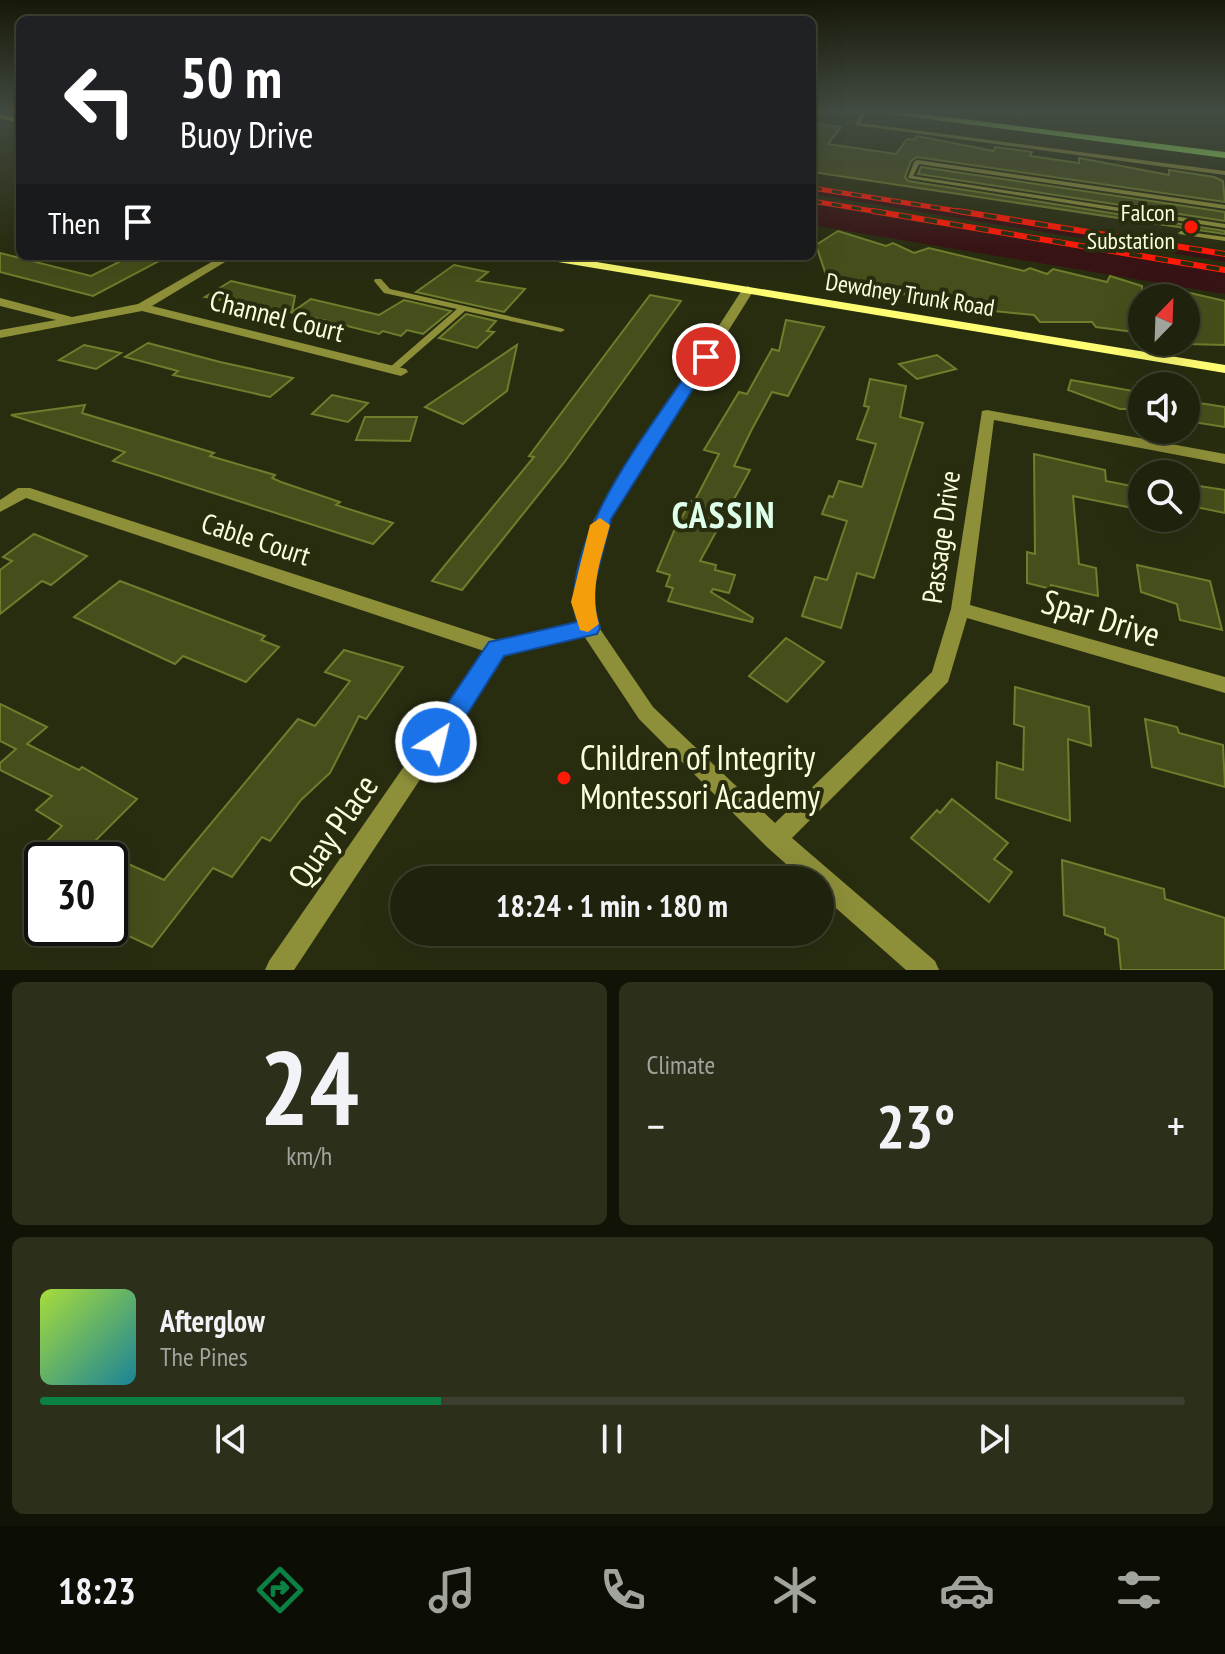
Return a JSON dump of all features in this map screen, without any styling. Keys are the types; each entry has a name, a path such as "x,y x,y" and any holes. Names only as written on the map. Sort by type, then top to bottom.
{"main road":[{"name":"Dewdney Trunk Road","path":"564,260 1225,369"}],"street":[{"path":"0,334 142,307 223,260"},
{"path":"748,290 602,519 584,581 582,602 589,628 646,713 775,839 926,970"},
{"path":"0,302 77,321"},
{"name":"Channel Court","path":"142,307 397,371"},
{"name":"Passage Drive","path":"775,839 941,676 960,609 987,414 1225,459"},
{"name":"Cable Court","path":"0,507 24,492 497,648"},
{"name":"Spar Drive","path":"960,609 1225,685"},
{"path":"497,648 589,628"},
{"name":"Quay Place","path":"278,970 497,648"}],"lane":[{"path":"1114,158 1225,173"},
{"path":"1225,207 917,162 910,177 1225,226"},
{"path":"1181,233 1225,239"},
{"path":"378,281 387,291 561,330"},
{"path":"397,371 462,309"}],"shaded area":[{"path":"816,191 1225,256 1225,262 816,195"},
{"path":"816,205 1225,273 1225,294 1200,290 1200,284 1165,284 816,226"}],"building":[{"path":"816,158 915,158 905,177 908,181 1225,231 1225,234 816,173"},
{"path":"926,158 1046,158 1079,163 1080,158 1169,175 1169,170 1223,181 1225,202"},
{"path":"921,167 1225,212 1225,221 918,174"},
{"path":"838,231 886,246 893,243 914,253 929,248 1024,271 1030,268 1047,274 1053,269 1107,282 1110,276 1136,284 1128,284 1128,331 1096,327 1092,322 1040,322 1034,315 984,310 981,305 957,305 953,299 830,287 816,245"},
{"path":"0,253 16,257 16,260 28,260 91,276 123,260 161,260 93,296 0,272"},
{"path":"454,265 488,272 477,281 525,289 504,312 416,292"},
{"path":"231,281 295,296 292,312 311,299 379,315 404,300 451,311 423,334 407,330 401,336 383,331 379,334 291,312 205,297"},
{"path":"650,295 681,301 563,464 462,590 432,581 534,457 529,456"},
{"path":"1200,295 1225,301 1225,345 1200,344"},
{"path":"466,314 496,321 487,331 494,332 477,348 439,338"},
{"path":"786,320 824,327 788,396 772,392 751,431 734,466 750,470 700,561 716,565 715,570 735,575 729,593 713,589 711,592 753,618 752,622 668,601 673,588 666,586 670,575 657,571 674,531 691,501 694,502 719,454 704,450 739,392 747,394 772,349 779,351"},
{"path":"148,343 293,378 270,397 173,375 178,371 125,357"},
{"path":"84,345 121,353 96,369 59,360"},
{"path":"517,345 507,391 463,424 425,407"},
{"path":"937,355 956,369 917,379 899,364"},
{"path":"870,379 906,386 900,417 923,423 874,578 857,573 841,628 802,616 815,577 827,580 847,521 822,514 829,496 833,497 839,481 862,487 876,444 857,439 869,407 864,406"},
{"path":"1071,380 1128,390 1128,409 1120,409 1068,390"},
{"path":"332,395 368,403 348,422 312,414"},
{"path":"1200,403 1225,407 1225,427 1200,423"},
{"path":"85,405 82,413 214,453 210,456 275,475 272,478 340,502 336,505 393,523 373,544 113,461 125,452 11,415"},
{"path":"365,417 417,417 410,441 356,440"},
{"path":"1034,454 1105,470 1106,481 1128,485 1128,507 1073,496 1079,564 1096,568 1098,596 1027,583 1027,552 1035,554"},
{"path":"1200,486 1225,490 1225,513 1200,508"},
{"path":"34,534 87,556 51,585 42,581 0,614 0,570 12,561 3,557"},
{"path":"1137,565 1210,581 1222,630 1180,620 1177,604 1141,592"},
{"path":"120,581 265,636 261,640 279,647 246,682 183,656 175,664 74,617"},
{"path":"786,638 824,662 787,702 749,676"},
{"path":"344,650 403,667 366,719 359,716 330,773 301,800 270,841 262,837 232,877 213,868 152,947 128,936 128,864 164,880 298,719 315,726 350,681 325,672"},
{"path":"1015,687 1089,707 1091,746 1068,739 1070,821 996,798 997,762 1023,770 1024,727 1014,724"},
{"path":"0,704 47,727 27,744 79,770 82,767 137,799 94,842 46,842 62,826 36,810 52,796 0,770 0,763 16,749 0,741"},
{"path":"1145,719 1177,727 1179,733 1223,745 1225,787 1152,767"},
{"path":"952,799 1008,843 994,859 1012,872 989,902 911,838"},
{"path":"1062,860 1164,889 1165,899 1225,918 1225,970 1121,970 1118,939 1105,934 1105,928 1064,915"}],"railway":[{"path":"816,189 970,213"},
{"path":"816,202 881,212"},
{"path":"873,211 881,212"},
{"path":"958,211 1225,254"},
{"path":"881,212 1225,270"}],"slow traffic":[{"path":"588,624 582,602 586,570 600,525"}],"place":[{"name":"Falcon Substation","path":"1191,227"},
{"name":"Children of Integrity Montessori Academy","path":"564,778"}],"district":[{"name":"CASSIN","path":"724,515"}],"route":[{"path":"436,742 497,648 589,628 582,602 586,570 602,519 706,357"}]}
